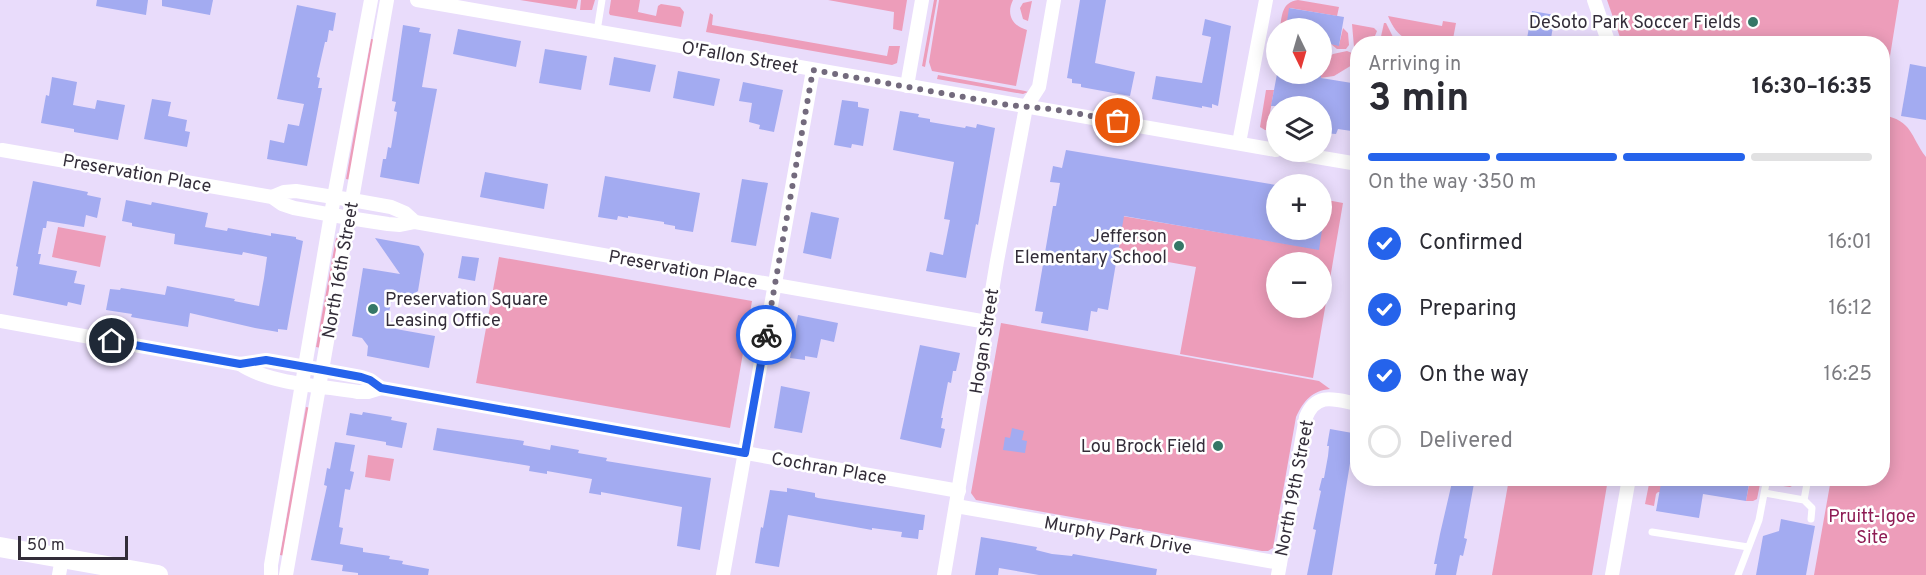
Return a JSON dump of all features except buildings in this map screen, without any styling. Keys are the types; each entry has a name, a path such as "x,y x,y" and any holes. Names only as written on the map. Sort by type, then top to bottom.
{"main road":[{"path":"0,548 60,567 158,575"}],"street":[{"name":"North 16th Street","path":"271,575 334,197 371,0"},
{"name":"North 16th Street","path":"286,575 387,0"},
{"name":"O'Fallon Street","path":"417,0 1266,148"},
{"path":"907,86 922,0"},
{"name":"Hogan Street","path":"944,575 1026,107 1039,87 1054,0"},
{"path":"1239,143 1266,0"},
{"path":"1594,0 1607,36"},
{"path":"723,575 813,70"},
{"name":"Preservation Place","path":"3,150 272,197 294,208 331,215 400,225 415,222 987,322"},
{"path":"1332,160 1350,163"},
{"name":"Preservation Place","path":"272,197 284,192 296,191 352,200 391,207 405,213 415,222"},
{"name":"Cochran Place","path":"0,321 240,364 266,360 323,370 361,377 381,388 959,491"},
{"name":"Cochran Place","path":"240,364 263,376 320,386 358,392 381,388"},
{"name":"North 19th Street","path":"1279,569 1306,417 1315,403 1322,399 1350,403"},
{"path":"1612,575 1628,486"},
{"name":"Murphy Park Drive","path":"956,507 1279,569"}],"lane":[{"path":"597,31 602,0"},
{"path":"1738,575 1759,520 1766,486"},
{"path":"1804,500 1807,486"},
{"path":"1765,494 1804,500 1812,508 1811,519"},
{"path":"1652,532 1748,547"}],"green space":[{"path":"520,0 578,0 576,9"},
{"path":"581,0 595,0 592,10 580,10"},
{"path":"611,0 640,0 638,12 656,16 658,6 661,4 680,7 684,12 681,27 610,15"},
{"path":"828,0 907,0 902,31 893,29 894,12"},
{"path":"934,0 937,0 925,67 922,66"},
{"path":"939,0 1013,0 1010,15 1017,26 1027,30 1016,86 932,71 929,62"},
{"name":"DeSoto Park Soccer Fields","path":"1607,0 1899,0 1890,56 1890,36 1620,36"},
{"path":"1032,1 1028,21 1023,19 1020,8 1023,3"},
{"path":"1293,1 1339,7 1337,16 1290,8 1288,18 1281,18 1286,6"},
{"path":"710,13 713,15 712,25 887,56 889,46 900,46 897,63 892,65 706,32"},
{"path":"1388,16 1442,26 1443,21 1456,23 1454,36 1402,36"},
{"path":"1384,23 1386,23 1392,36 1381,36"},
{"path":"1352,24 1374,28 1377,31 1375,36 1353,36"},
{"path":"1343,28 1348,33 1349,45 1346,49 1337,49 1332,44 1339,45"},
{"path":"371,39 376,40 351,180 346,179"},
{"path":"1350,52 1350,66 1332,76 1332,55"},
{"path":"938,75 1028,92 1023,94 937,79"},
{"path":"1266,90 1274,90 1273,96 1266,96 1266,130 1260,127"},
{"name":"Pruitt-Igoe Site","path":"1890,117 1906,125 1926,157 1926,575 1814,575 1830,486 1890,486"},
{"path":"1332,201 1343,203 1332,267 1332,252 1266,252 1266,318 1323,318 1313,378 1180,354 1196,267 1118,253 1122,230 1116,215 1318,249 1320,240 1332,240"},
{"path":"58,227 106,236 100,267 52,257"},
{"path":"336,238 341,238 321,348 316,347"},
{"path":"499,257 752,301 730,428 476,383"},
{"path":"1001,323 1319,381 1330,389 1309,397 1296,417 1273,548 1262,551 976,500 971,493"},
{"path":"306,407 311,408 285,556 280,555"},
{"path":"368,455 394,459 390,481 365,477"},
{"path":"1508,486 1607,486 1592,575 1492,575"},
{"path":"1649,486 1664,486 1663,493 1656,494 1654,506 1645,504"},
{"path":"1749,486 1760,486 1757,499 1746,501"}],"way so far":[{"path":"766,335 813,70 1008,105 1052,109 1118,121"}],"place":[{"name":"DeSoto Park Soccer Fields","path":"1753,22"},
{"name":"Jefferson Elementary School","path":"1179,246"},
{"name":"Preservation Square Leasing Office","path":"373,309"},
{"name":"Lou Brock Field","path":"1218,446"}],"route":[{"path":"112,341 240,364 266,360 323,370 361,377 381,388 745,453 766,335"}]}
